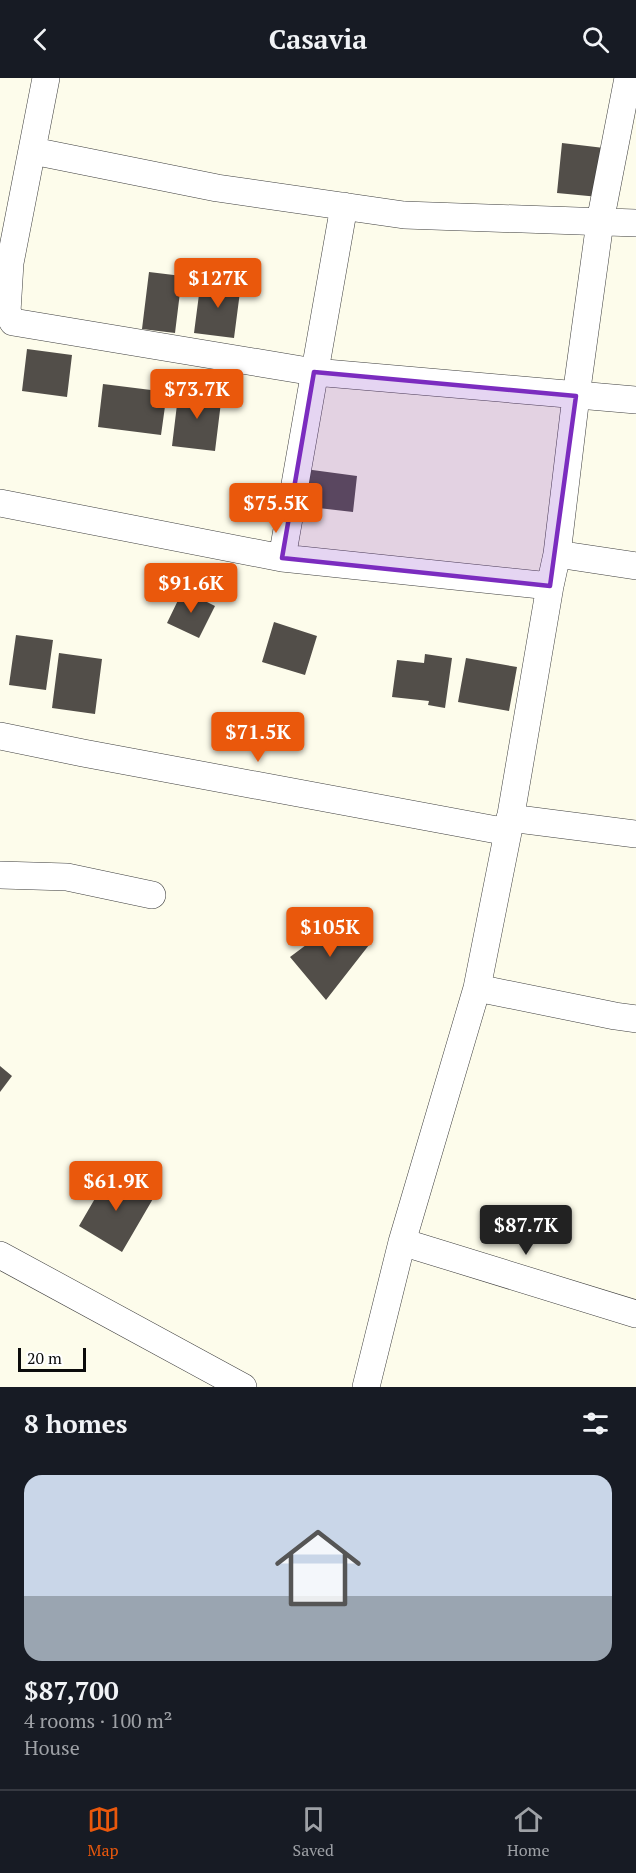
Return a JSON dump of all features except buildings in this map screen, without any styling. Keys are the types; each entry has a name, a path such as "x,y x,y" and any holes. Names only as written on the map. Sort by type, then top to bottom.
{"street":[{"path":"46,78 33,151 5,262 7,312 13,322 314,372 636,400"},
{"path":"366,1387 402,1242 477,988 509,825 557,554 600,222 628,78"},
{"path":"33,151 217,188 404,215 636,223"},
{"path":"282,558 344,206"},
{"path":"0,503 282,558 550,586"},
{"path":"557,554 636,566"},
{"path":"0,736 82,753 509,825 636,834"},
{"path":"0,875 67,877 152,894"},
{"path":"477,988 636,1018"},
{"path":"402,1242 636,1314"},
{"path":"0,1255 243,1387"}],"highlighted area":[{"path":"314,372 576,396 550,586 282,558"}]}
